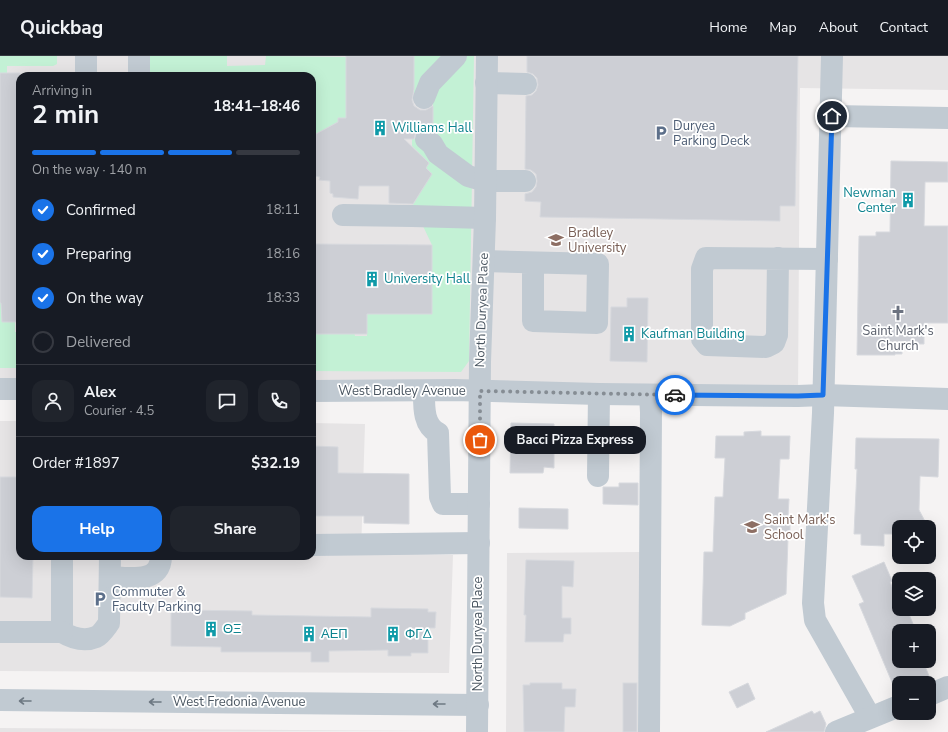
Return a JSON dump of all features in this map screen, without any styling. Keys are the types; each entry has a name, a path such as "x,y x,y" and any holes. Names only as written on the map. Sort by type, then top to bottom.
{"street":[{"path":"86,56 86,72"},
{"path":"139,72 140,56"},
{"path":"424,98 430,83 456,56"},
{"name":"North Duryea Place","path":"477,732 480,391 485,218 487,56"},
{"path":"832,56 832,116 823,395 813,604 815,620 870,717"},
{"path":"486,83 526,84"},
{"path":"832,116 948,118"},
{"path":"426,139 432,144 438,154 468,176 485,181 525,181"},
{"path":"343,215 485,218"},
{"path":"778,258 778,335 774,343 766,347 707,345 702,339 702,269 706,258 778,258 827,259"},
{"path":"484,261 533,263"},
{"path":"0,389 16,390"},
{"name":"West Bradley Avenue","path":"316,391 480,391 650,395 823,395 948,399"},
{"path":"424,391 424,412 432,430 438,433 440,497 443,504 479,504"},
{"path":"598,476 599,394"},
{"path":"649,732 650,395"},
{"path":"316,545 479,543"},
{"path":"62,560 62,632"},
{"path":"0,632 62,632 72,638 84,639 97,637 109,623 110,566 144,578 155,572 161,563 161,560"},
{"path":"936,692 948,688"},
{"name":"West Fredonia Avenue","path":"0,700 478,705"},
{"path":"836,732 892,709"}],"shaded area":[{"name":"Bradley University","path":"0,56 948,56 948,90 800,88 798,396 316,391 316,72 16,72 16,389 0,389"},
{"path":"0,421 16,421 16,560 316,560 316,423 365,424 361,553 453,555 449,673 0,671"},
{"path":"640,552 638,732 506,732 507,553"},
{"path":"0,728 447,731 0,732"}],"green space":[{"path":"0,56 57,56 57,64 53,66 7,66 7,73 0,73"},
{"path":"148,56 227,56 227,66 265,65 266,56 346,57 346,118 338,118 338,122 316,134 316,72 148,72"},
{"path":"414,56 474,56 469,361 461,372 316,371 316,334 354,331 355,336 367,336 367,314 432,314 432,245 413,205 431,174 426,168 429,163 412,146 412,139 433,138 433,99 414,98"},
{"path":"1,303 2,321 15,322 16,368 0,368"}],"building":[{"name":"Williams Hall","path":"346,56 414,56 414,89 412,100 414,106 420,110 426,110 433,106 433,129 422,127 416,131 414,139 404,139 429,163 426,168 432,174 413,204 389,203 389,186 359,186 358,199 333,197 333,194 330,193 330,181 319,180 320,177 316,176 316,134 338,122 338,118 346,118"},
{"name":"Duryea Parking Deck","path":"527,56 798,56 795,206 780,206 780,221 540,217 541,202 525,201 525,194 532,192 536,187 537,181 536,174 531,170 525,169 526,96 532,95 536,91 538,85 537,78 533,74 527,72"},
{"path":"0,73 16,73 16,322 2,322 0,303"},
{"path":"891,161 948,162 948,182 925,182 924,226 948,226 948,323 924,323 924,344 914,344 914,349 902,349 902,354 857,355 859,236 876,236 876,232 890,232"},
{"name":"University Hall","path":"316,244 432,245 432,314 367,314 367,334 316,334"},
{"name":"Kaufman Building","path":"627,298 648,298 647,362 610,361 611,307 627,307"},
{"path":"511,423 554,424 554,468 544,467 543,473 510,473"},
{"name":"Saint Mark's School","path":"761,431 761,436 790,436 789,459 780,459 778,499 789,499 788,516 790,516 790,538 788,538 786,594 745,613 745,619 730,626 702,625 704,552 713,552 715,497 723,497 725,458 715,458 716,436 744,436 744,432"},
{"path":"856,438 939,439 938,477 920,476 919,510 924,520 892,520 892,534 884,534 884,546 861,545 861,534 854,534 857,469 855,469"},
{"path":"316,446 338,447 338,473 409,474 409,524 364,523 364,516 316,516"},
{"path":"0,477 16,477 16,560 33,560 32,598 0,597"},
{"path":"619,483 638,483 638,505 603,504 603,487 619,487"},
{"path":"519,508 568,509 568,529 519,528"},
{"path":"526,560 574,561 573,587 562,586 562,618 571,618 571,634 564,634 563,642 525,642 526,615 524,615"},
{"path":"884,562 892,581 890,582 892,587 892,616 910,616 913,624 892,624 892,668 926,668 929,676 892,676 892,682 859,604 864,602 852,576"},
{"path":"371,608 428,609 428,612 436,612 435,628 428,628 428,653 411,653 411,656 388,656 388,650 329,651 329,662 311,662 311,652 221,652 221,647 171,646 171,610 252,611 252,615 371,617"},
{"path":"530,683 562,683 562,689 576,689 575,707 565,707 564,732 524,732 523,685 530,685"},
{"path":"623,683 637,683 637,732 623,732"},
{"path":"748,683 755,699 737,708 729,692"},
{"path":"812,711 814,714 820,711 826,724 824,732 766,732"}],"way so far":[{"path":"480,440 480,391 675,395"}],"place":[{"name":"Williams Hall","path":"380,128"},
{"name":"Duryea Parking Deck","path":"661,133"},
{"name":"Newman Center","path":"908,200"},
{"name":"Bradley University","path":"556,240"},
{"name":"University Hall","path":"372,279"},
{"name":"Saint Mark's Church","path":"898,313"},
{"name":"Kaufman Building","path":"629,334"},
{"name":"Bacci Pizza Express","path":"480,440"},
{"name":"Saint Mark's School","path":"752,527"},
{"name":"Commuter & Faculty Parking","path":"100,599"},
{"name":"ΘΞ","path":"211,629"},
{"name":"ΑΕΠ","path":"309,634"},
{"name":"ΦΓΔ","path":"393,634"}],"route":[{"path":"675,395 823,395 832,116"}]}
